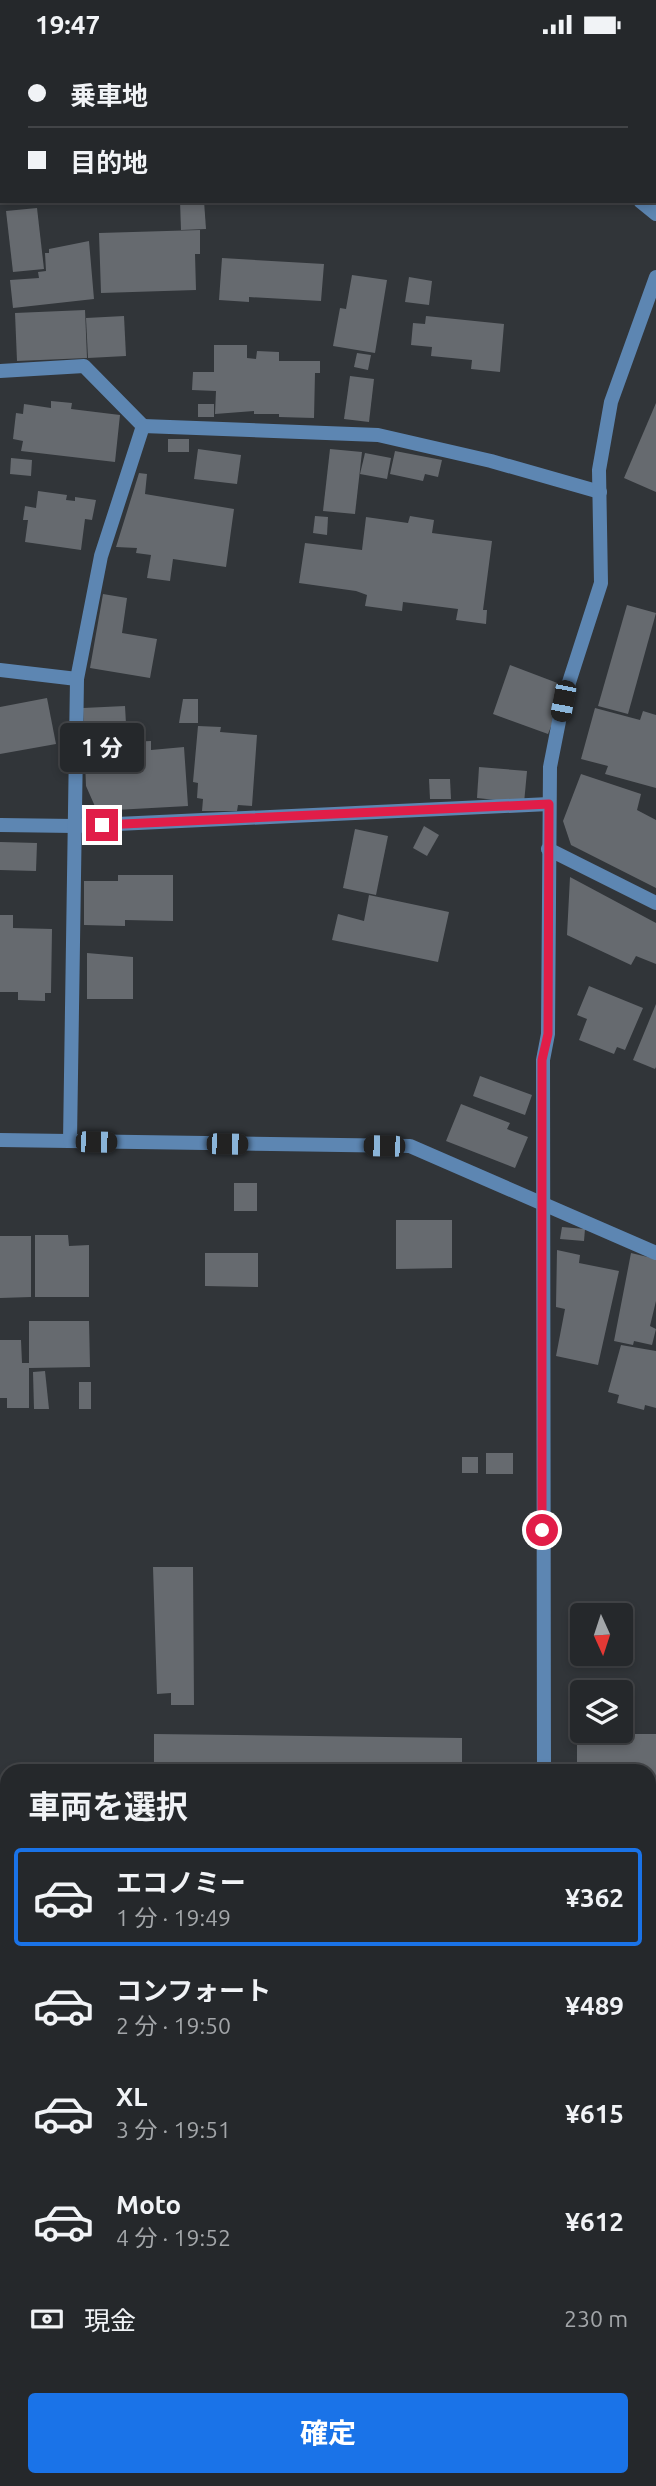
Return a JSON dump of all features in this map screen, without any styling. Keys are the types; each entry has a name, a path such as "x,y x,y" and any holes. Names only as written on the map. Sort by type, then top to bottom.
{"street":[{"path":"544,1764 542,1060 548,1034 550,767 563,701 601,583 599,470 611,402 656,277"},
{"path":"0,371 84,366 143,426 378,435 491,461 600,492"},
{"path":"70,1141 77,679 101,556 143,426"},
{"path":"0,670 77,679"},
{"path":"0,825 74,826 549,804"},
{"path":"548,849 656,902"},
{"path":"0,1140 410,1146 542,1206 656,1253"}],"building":[{"path":"180,203 204,203 206,229 181,230"},
{"path":"37,208 44,269 13,272 6,211"},
{"path":"200,230 200,254 195,254 196,290 101,293 99,233"},
{"path":"89,241 94,299 13,308 10,280 39,278 38,272 46,271 45,253 49,253 49,249"},
{"path":"222,258 324,264 321,301 249,297 249,302 219,300"},
{"path":"352,275 387,280 375,353 333,346 340,308 346,309"},
{"path":"409,277 432,281 429,305 405,302"},
{"path":"85,310 87,358 17,361 15,313"},
{"path":"124,316 126,356 88,358 86,318"},
{"path":"426,316 504,324 500,372 471,369 472,360 431,356 432,347 411,345 413,323 425,324"},
{"path":"214,345 247,345 247,358 256,359 257,351 279,352 279,361 320,361 320,373 315,373 314,418 279,417 279,414 254,414 254,411 215,414 216,391 192,390 193,372 214,372"},
{"path":"357,353 371,355 368,370 354,367"},
{"path":"350,376 374,379 369,422 344,419"},
{"path":"51,401 72,403 71,409 120,415 115,462 21,451 23,441 13,439 16,413 23,414 24,404 51,408"},
{"path":"656,403 656,492 624,478"},
{"path":"198,404 214,404 214,417 198,417"},
{"path":"168,439 189,439 189,452 168,452"},
{"path":"198,449 241,455 237,484 194,479"},
{"path":"330,449 362,452 355,514 323,511"},
{"path":"395,451 442,460 438,477 425,474 423,481 390,474"},
{"path":"365,453 391,458 387,479 360,474"},
{"path":"11,458 32,460 31,476 10,474"},
{"path":"139,473 147,474 145,494 234,509 226,567 173,559 170,581 147,578 151,555 136,553 137,548 116,547"},
{"path":"38,491 67,495 66,500 75,501 75,497 96,500 92,520 85,519 81,550 25,542 28,520 23,520 25,506 36,508"},
{"path":"315,516 328,517 327,535 313,533"},
{"path":"410,516 434,520 432,533 492,541 483,610 487,610 486,624 456,620 458,609 403,602 402,611 365,606 367,595 356,591 299,583 305,543 362,550 366,517 408,523"},
{"path":"103,594 127,598 122,633 157,639 150,678 90,668"},
{"path":"627,605 656,613 628,714 598,706"},
{"path":"510,665 560,684 557,691 564,694 548,734 493,714"},
{"path":"47,698 56,744 0,754 0,707"},
{"path":"183,699 198,699 198,723 179,723"},
{"path":"125,706 127,742 151,741 151,750 184,747 188,806 97,811 86,786 83,708"},
{"path":"595,708 640,720 643,711 656,715 656,788 605,774 608,766 581,759"},
{"path":"198,726 221,727 220,732 257,735 252,806 238,805 237,811 202,811 203,799 197,798 198,783 193,782"},
{"path":"479,767 527,771 524,803 477,798"},
{"path":"581,774 641,794 637,810 656,820 656,888 571,845 563,821"},
{"path":"429,779 450,779 451,799 430,799"},
{"path":"424,826 439,835 427,856 413,848"},
{"path":"355,829 388,836 376,895 343,888"},
{"path":"0,842 37,843 36,871 0,870"},
{"path":"118,875 173,875 173,921 125,920 125,926 84,925 84,881 118,881"},
{"path":"570,877 656,923 656,964 636,956 631,965 567,935"},
{"path":"369,895 449,912 438,962 332,940 338,914 364,921"},
{"path":"0,915 13,915 13,928 52,929 51,993 45,993 45,1001 18,1000 18,992 0,992"},
{"path":"87,953 133,957 133,999 87,999"},
{"path":"589,986 643,1008 625,1050 617,1047 614,1054 579,1040 587,1019 577,1015"},
{"path":"656,1004 656,1067 655,1069 633,1060"},
{"path":"480,1076 532,1095 525,1115 473,1096"},
{"path":"461,1104 510,1123 507,1129 528,1137 515,1168 446,1141"},
{"path":"234,1183 257,1183 257,1211 234,1211"},
{"path":"396,1220 452,1220 452,1268 396,1269"},
{"path":"562,1227 585,1229 584,1241 560,1239"},
{"path":"35,1235 68,1235 69,1246 89,1245 89,1297 35,1297"},
{"path":"0,1236 31,1236 31,1297 0,1298"},
{"path":"557,1250 580,1255 579,1263 619,1271 598,1365 556,1356 565,1309 556,1307"},
{"path":"205,1253 258,1253 258,1287 205,1286"},
{"path":"631,1253 656,1259 656,1301 650,1326 656,1329 652,1345 614,1341"},
{"path":"29,1321 89,1321 90,1367 29,1368 29,1408 7,1408 7,1398 0,1398 0,1340 21,1340 22,1363 29,1363"},
{"path":"621,1345 656,1351 656,1408 645,1405 644,1410 617,1403 619,1395 608,1392"},
{"path":"45,1371 49,1409 34,1409 33,1372"},
{"path":"79,1382 91,1382 91,1409 79,1409"},
{"path":"486,1453 513,1453 513,1474 486,1474"},
{"path":"462,1457 478,1457 478,1473 462,1473"},
{"path":"153,1567 193,1567 194,1705 171,1705 171,1693 157,1694"},
{"path":"154,1734 462,1738 462,1764 154,1764"},
{"path":"633,1734 656,1734 656,1764 577,1764 577,1743 633,1743"}],"route":[{"path":"102,825 549,804 546,999 548,1034 542,1060 542,1530"}]}
